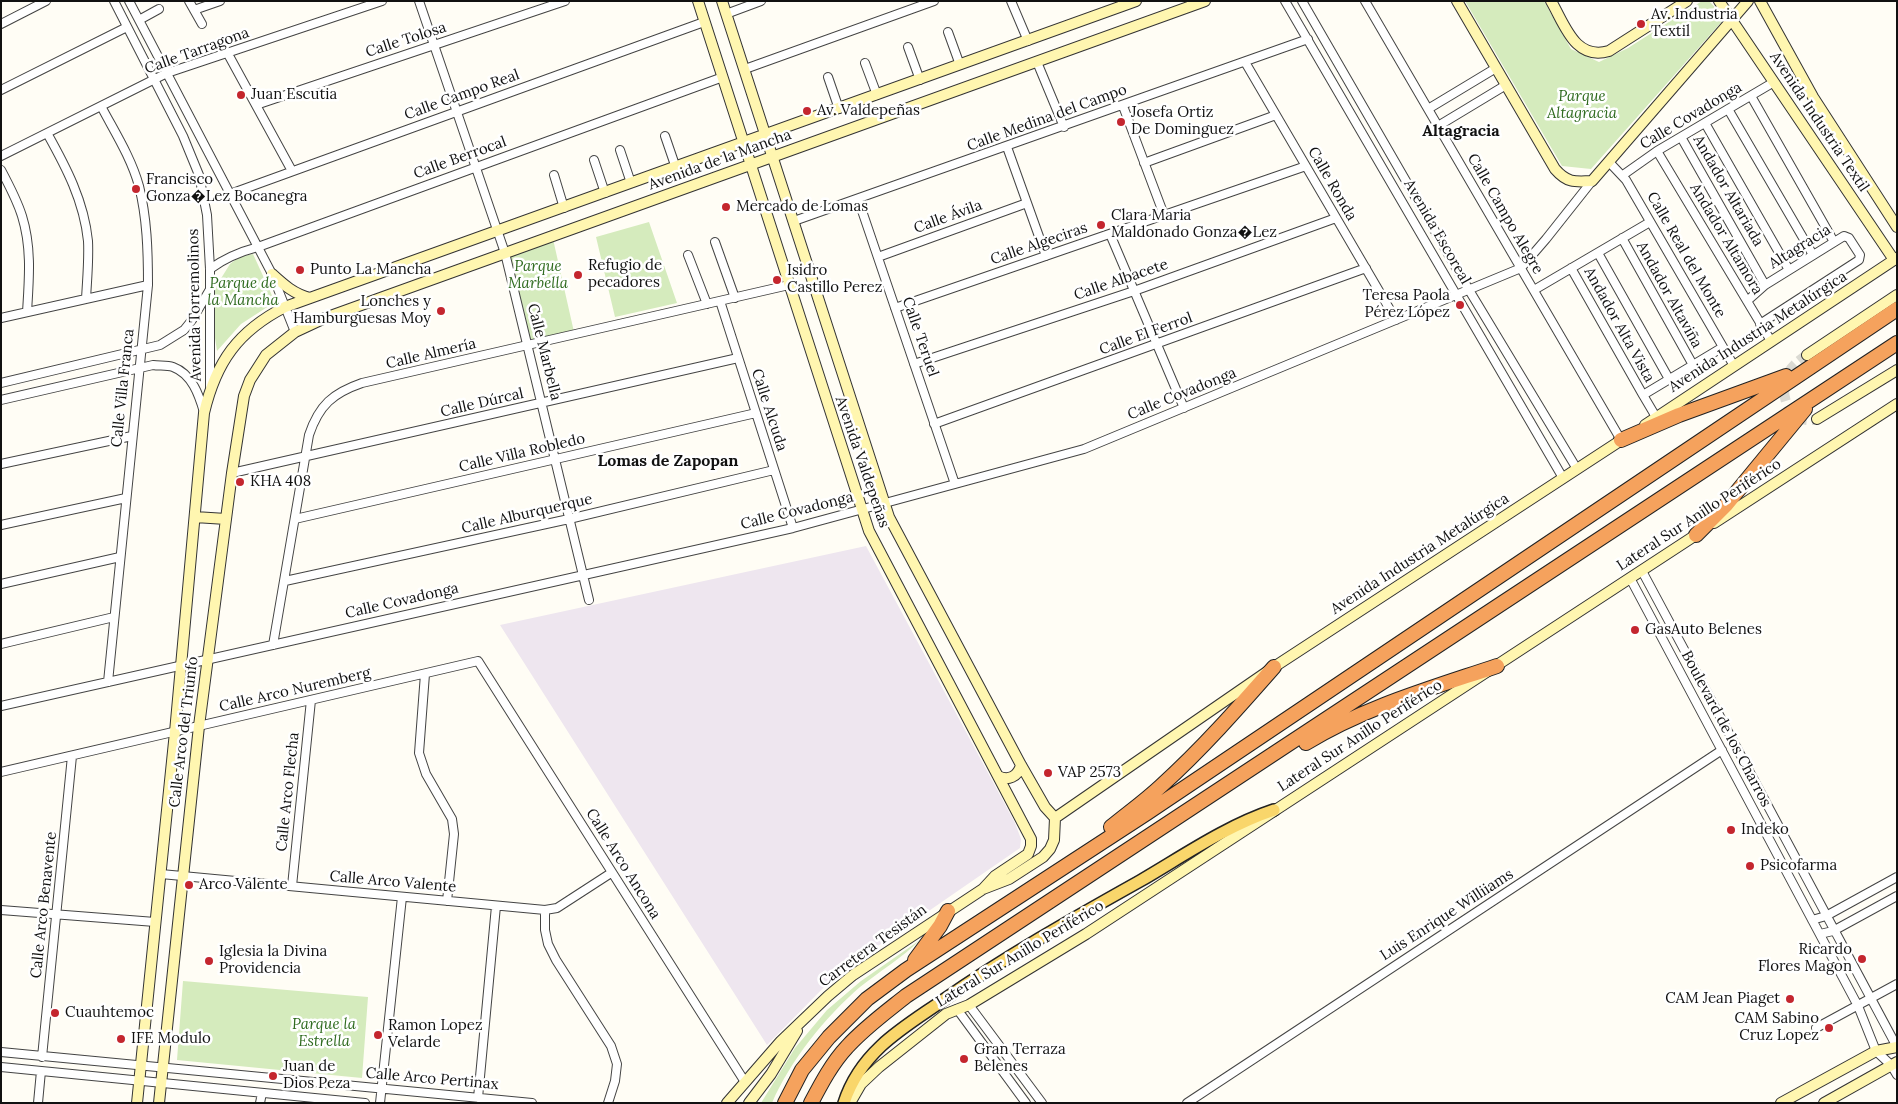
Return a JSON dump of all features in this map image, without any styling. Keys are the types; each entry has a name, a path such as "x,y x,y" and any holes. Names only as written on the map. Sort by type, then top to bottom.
{"highway":[{"path":"785,1103 802,1070 829,1037 867,999 906,970 1061,870 1808,361 1897,310"},
{"path":"811,1103 822,1082 846,1047 876,1019 914,991 1897,343"},
{"path":"1621,440 1808,361"},
{"path":"1696,535 1726,505 1816,396"},
{"path":"1126,851 1336,726 1375,708 1497,666"},
{"path":"1061,870 1079,852 1148,798 1178,771 1221,727 1274,667"},
{"path":"906,970 931,939 948,911"}],"main road":[{"path":"844,1103 855,1077 881,1045 964,986 1038,938 1232,828 1251,818 1274,810"}],"street":[{"path":"1,24 46,1"},
{"name":"Avenida Torremolinos","path":"114,1 183,136 198,175 207,215 210,269 210,389"},
{"path":"130,1 272,274 294,332"},
{"path":"189,1 202,24"},
{"path":"194,10 220,1"},
{"name":"Calle Tarragona","path":"1,156 168,73 382,1"},
{"name":"Calle Marbella","path":"419,1 499,231 529,346 589,600"},
{"name":"Calle Tolosa","path":"256,105 565,1"},
{"name":"Avenida Valdepeñas","path":"698,1 861,510 880,553 1030,835 1031,846 1028,854 995,876 983,889"},
{"name":"Avenida Valdepeñas","path":"722,1 774,157 884,503 896,533 1042,803 1055,818"},
{"path":"726,14 761,1"},
{"path":"745,70 934,1"},
{"path":"1012,1 1028,41"},
{"name":"Avenida de la Mancha","path":"210,389 219,368 240,339 269,316 285,307 676,168 1136,1"},
{"name":"Avenida de la Mancha","path":"257,368 272,350 294,332 324,318 1205,1"},
{"name":"Avenida Escoreal","path":"1285,1 1563,478"},
{"name":"Avenida Escoreal","path":"1302,1 1469,290 1577,469"},
{"name":"Calle Campo Alegre","path":"1365,1 1621,440"},
{"path":"1457,1 1555,169 1567,180 1575,181 1592,181 1748,1"},
{"path":"1551,1 1576,44 1587,52 1602,53 1616,47 1687,1"},
{"name":"Avenida Industria Textil","path":"1719,1 1895,259"},
{"name":"Avenida Industria Textil","path":"1760,1 1813,97 1897,227"},
{"path":"139,20 159,9"},
{"name":"Calle Campo Real","path":"230,194 704,22"},
{"path":"1,90 127,27"},
{"path":"948,32 960,65"},
{"name":"Calle Medina del Campo","path":"794,221 1308,40"},
{"path":"908,47 920,80"},
{"path":"228,54 292,171"},
{"path":"1037,62 1064,127"},
{"name":"Calle Ronda","path":"1245,62 1396,320"},
{"path":"865,63 877,95"},
{"path":"1428,109 1496,68"},
{"name":"Calle Berrocal","path":"210,269 231,255 258,247 723,77"},
{"path":"828,77 839,109"},
{"name":"Calle Covadonga","path":"1623,174 1657,151 1774,82"},
{"path":"1438,126 1506,85"},
{"path":"1751,96 1834,242"},
{"name":"Calle Villa Franca","path":"101,106 129,159 138,185 148,247 148,285 138,368 108,682"},
{"path":"1123,106 1164,215"},
{"path":"1728,109 1813,255"},
{"path":"1144,163 1276,115"},
{"path":"1705,123 1789,270"},
{"path":"47,133 65,165 84,217 88,241 86,299"},
{"path":"665,136 676,168"},
{"name":"Andador Altariada","path":"1681,137 1765,285"},
{"path":"1007,147 1046,256"},
{"path":"620,150 631,184"},
{"name":"Andador Altamora","path":"1657,151 1771,341"},
{"path":"594,160 605,193"},
{"name":"Calle Real del Monte","path":"1609,162 1623,174 1734,366"},
{"name":"Calle Algeciras","path":"896,308 1306,166"},
{"path":"1,170 19,209 26,233 30,267 27,312"},
{"path":"554,175 564,208"},
{"name":"Calle Covadonga","path":"1,706 793,528 1084,449 1521,268 1546,240 1592,181"},
{"name":"Calle Teruel","path":"858,199 955,484"},
{"name":"Calle Ávila","path":"878,257 1027,203"},
{"name":"Calle Albacete","path":"914,364 1134,291 1336,218"},
{"path":"1534,290 1650,222"},
{"path":"1110,234 1184,408"},
{"name":"Altagracia","path":"1748,301 1765,285 1846,236 1861,258 1760,324"},
{"name":"Andador Altaviña","path":"1622,238 1693,364"},
{"path":"715,242 735,298"},
{"path":"1598,253 1669,379"},
{"path":"688,255 707,304"},
{"name":"Avenida Industria Metalúrgica","path":"1055,818 1274,667 1895,259"},
{"name":"Calle El Ferrol","path":"934,424 1366,268"},
{"name":"Andador Alta Vista","path":"1571,268 1656,417"},
{"path":"272,274 288,289 298,295 311,298"},
{"path":"1,318 148,285"},
{"name":"Calle Almería","path":"274,645 309,435 314,420 333,397 346,389 362,383 789,285"},
{"path":"1,383 160,345 184,330 210,289"},
{"path":"1808,361 1897,295"},
{"name":"Calle Alcuda","path":"720,301 793,528"},
{"path":"1643,396 1723,347"},
{"name":"Calle Dúrcal","path":"232,473 738,358"},
{"path":"1,400 153,365 174,367 187,376 196,388 204,413"},
{"name":"Calle Arco del Triunfo","path":"159,1103 199,726 232,473 244,396 257,368"},
{"path":"1817,419 1897,370"},
{"name":"Calle Arco del Triunfo","path":"137,1103 175,732 204,413 210,389"},
{"name":"Lateral Sur Anillo Periférico","path":"850,1103 861,1084 879,1067 946,1014 969,1005 1086,934 1897,404"},
{"name":"Calle Villa Robledo","path":"295,519 756,414"},
{"path":"1,464 132,436"},
{"name":"Calle Alburquerque","path":"285,581 570,519 774,470"},
{"path":"1,525 126,498"},
{"path":"195,517 226,519"},
{"path":"1,584 120,557"},
{"name":"Boulevard de los Charros","path":"1642,571 1833,931 1897,1047"},
{"name":"Boulevard de los Charros","path":"1630,578 1858,1006 1876,1051 1894,1063 1897,1075"},
{"path":"1,644 114,617"},
{"name":"Calle Arco Nuremberg","path":"1,772 478,661"},
{"name":"Calle Arco Ancona","path":"478,661 745,1082"},
{"path":"424,674 419,753 426,774 452,819 454,834 447,901"},
{"name":"Calle Arco Flecha","path":"292,886 311,700"},
{"name":"Luis Enrique Williiams","path":"1187,1103 1722,750"},
{"name":"Calle Arco Benavente","path":"42,1057 72,756"},
{"path":"998,776 1005,778 1013,777 1021,765"},
{"path":"983,889 1009,879 1047,853 1054,840 1055,818"},
{"name":"Calle Arco Valente","path":"161,874 545,910 557,908 611,872"},
{"path":"1812,920 1826,916 1897,877"},
{"name":"Carretera Tesistán","path":"727,1103 781,1041 853,975 983,889"},
{"path":"1820,934 1833,931 1897,896"},
{"path":"380,1103 402,897"},
{"path":"478,1098 496,906"},
{"path":"1,910 155,922"},
{"path":"545,910 545,930 548,944 556,960 611,1046 617,1064 615,1081 608,1103"},
{"path":"1816,1028 1897,984"},
{"path":"969,1005 1042,1103"},
{"path":"957,1009 1026,1103"},
{"path":"749,1103 771,1074 806,1017"},
{"path":"1781,1103 1876,1051 1897,1047"},
{"name":"Calle Arco Pertinax","path":"1,1052 532,1103"},
{"path":"1824,1103 1894,1063"},
{"name":"Calle Arco Pertinax","path":"1,1067 364,1103"},
{"path":"38,1103 41,1071"},
{"path":"1014,1086 1024,1078"},
{"path":"260,1103 262,1092"}],"shaded area":[{"path":"866,546 1015,823 1021,839 1020,848 836,975 767,1045 500,625"}],"green space":[{"name":"Parque Altagracia","path":"1465,1 1544,1 1571,49 1599,62 1628,48 1702,1 1709,1 1725,18 1591,169 1562,166"},
{"path":"649,222 677,303 615,317 596,237"},
{"name":"Parque Marbella","path":"553,239 574,332 531,343 509,255"},
{"name":"Parque de la Mancha","path":"253,254 275,302 241,324 217,351 215,338 215,288 230,264 239,257"},
{"path":"920,940 860,987 834,1012 810,1040 788,1071 772,1103 761,1103 795,1048 827,1010 861,981"},
{"name":"Parque la Estrella","path":"183,981 368,997 362,1078 177,1060"}],"tunnel":[{"path":"1807,355 1788,374 1784,386 1784,394 1786,402 1794,415 1808,420 1817,419"}],"place":[{"name":"Av. Industria Textil","path":"1641,24"},
{"name":"Juan Escutia","path":"241,95"},
{"name":"Av. Valdepeñas","path":"807,111"},
{"name":"Josefa Ortiz De Dominguez","path":"1121,122"},
{"name":"Francisco Gonza�Lez Bocanegra","path":"136,189"},
{"name":"Mercado de Lomas","path":"726,207"},
{"name":"Clara Maria Maldonado Gonza�Lez","path":"1101,225"},
{"name":"Punto La Mancha","path":"300,270"},
{"name":"Refugio de pecadores","path":"578,275"},
{"name":"Isidro Castillo Perez","path":"777,280"},
{"name":"Teresa Paola Pérez López","path":"1460,305"},
{"name":"Lonches y Hamburguesas Moy","path":"441,311"},
{"name":"KHA 408","path":"240,482"},
{"name":"GasAuto Belenes","path":"1635,630"},
{"name":"VAP 2573","path":"1048,773"},
{"name":"Indeko","path":"1731,830"},
{"name":"Psicofarma","path":"1750,866"},
{"name":"Arco Valente","path":"189,885"},
{"name":"Ricardo Flores Magon","path":"1862,959"},
{"name":"Iglesia la Divina Providencia","path":"209,961"},
{"name":"CAM Jean Piaget","path":"1790,999"},
{"name":"Cuauhtemoc","path":"55,1013"},
{"name":"CAM Sabino Cruz Lopez","path":"1829,1028"},
{"name":"Ramon Lopez Velarde","path":"378,1035"},
{"name":"IFE Modulo","path":"121,1039"},
{"name":"Gran Terraza Belenes","path":"964,1059"},
{"name":"Juan de Dios Peza","path":"273,1076"}],"district":[{"name":"Altagracia","path":"1461,131"},
{"name":"Lomas de Zapopan","path":"668,461"}]}
